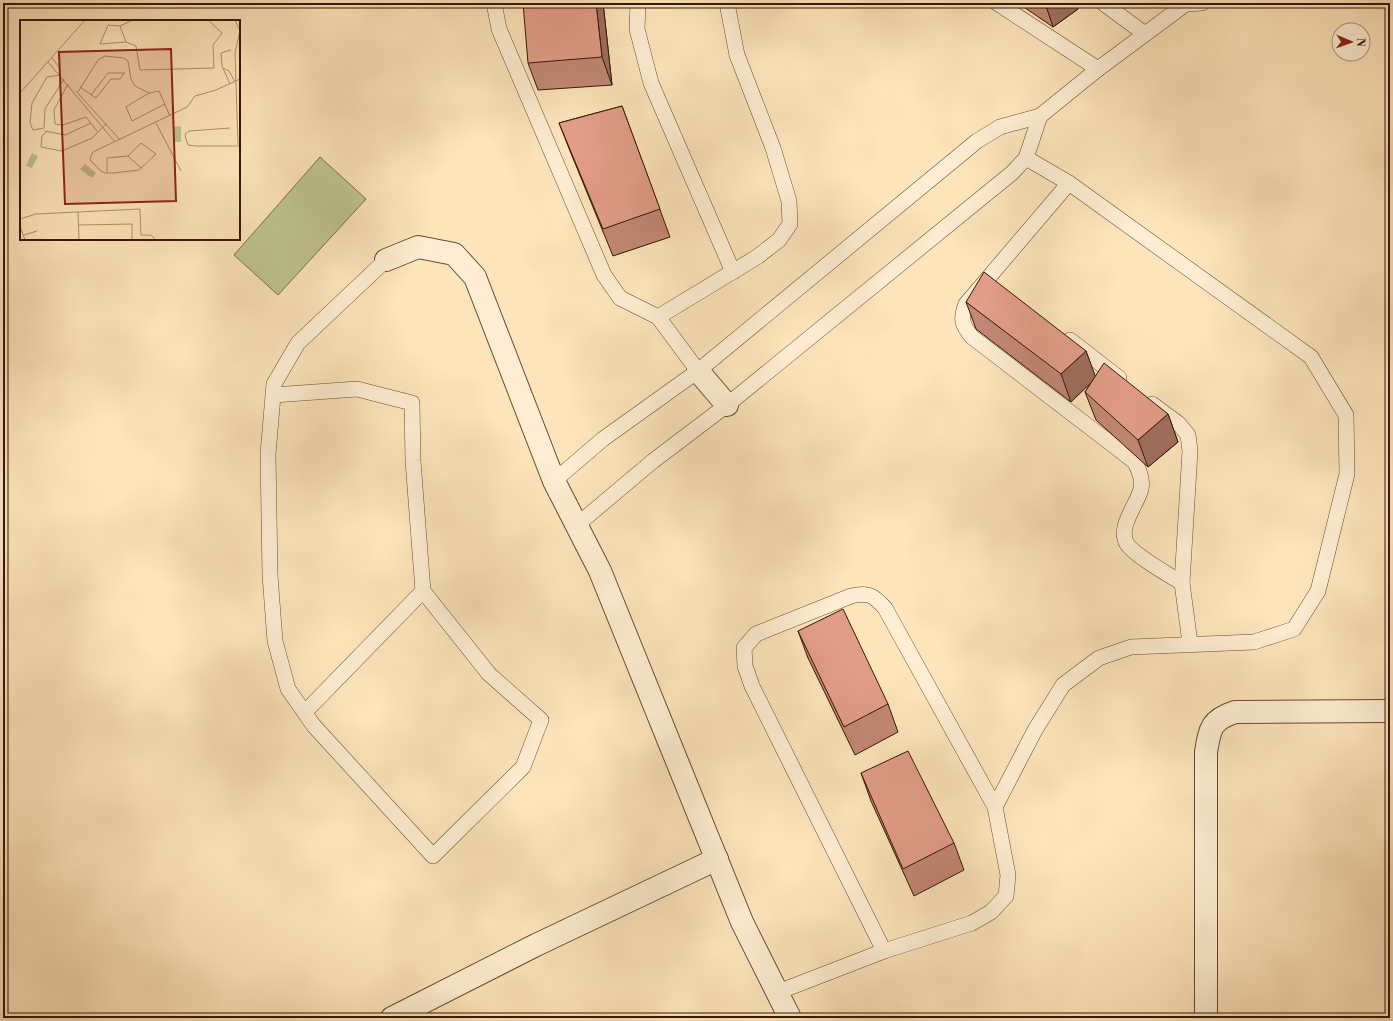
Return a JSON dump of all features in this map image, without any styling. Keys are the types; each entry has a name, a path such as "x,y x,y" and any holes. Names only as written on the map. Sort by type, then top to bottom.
{"street":[{"path":"386,260 418,247 454,254 475,277 554,482 600,571 742,922 790,1018"},
{"path":"698,372 727,404"},
{"path":"1206,1018 1206,752 1209,733 1220,717 1235,712 1390,711"},
{"path":"392,1018 536,945 717,859"}],"lane":[{"path":"494,3 499,29 604,274 620,298 658,317 698,372"},
{"path":"638,3 637,29 651,83 733,272"},
{"path":"658,317 733,272 779,240 790,224 790,201 737,55 728,3"},
{"path":"997,3 1098,69"},
{"path":"1103,3 1145,34"},
{"path":"554,482 603,439 698,372 977,141 1000,127 1040,116 1098,69 1186,3 1202,3"},
{"path":"577,524 653,461 727,404 1006,178 1026,158 1040,116"},
{"path":"995,807 1035,730 1063,685 1099,658 1131,647 1190,643 1254,642 1294,629 1318,591 1347,474 1346,416 1311,356 1069,182 1026,158"},
{"path":"1069,182 990,278 966,304 962,315 962,325 972,337 1135,462 1141,474 1141,488 1124,533 1127,544 1135,552 1182,583"},
{"path":"274,395 356,389 412,403 413,461 423,592 489,674 541,720 523,767 433,856 314,726 288,689 275,641 270,575 268,454 274,384 298,343 386,260"},
{"path":"990,278 1003,288"},
{"path":"1059,332 1129,385"},
{"path":"1141,395 1179,424 1188,435 1190,451 1182,583 1190,643"},
{"path":"305,712 423,592"},
{"path":"778,992 884,951 972,923 991,912 1006,896 1008,876 995,807 885,608 874,596 862,594 851,596 756,634 744,648 745,666 752,686 884,951"}],"green space":[{"path":"320,157 366,199 278,295 234,255"}],"building":[{"path":"523,3 596,3 602,57 528,63"},
{"path":"622,106 660,209 603,229 559,123"},
{"path":"984,272 1086,351 1061,374 966,302"},
{"path":"1104,363 1168,414 1138,440 1085,392"},
{"path":"843,609 888,704 844,727 798,631"},
{"path":"908,751 954,843 903,869 861,773"}]}
